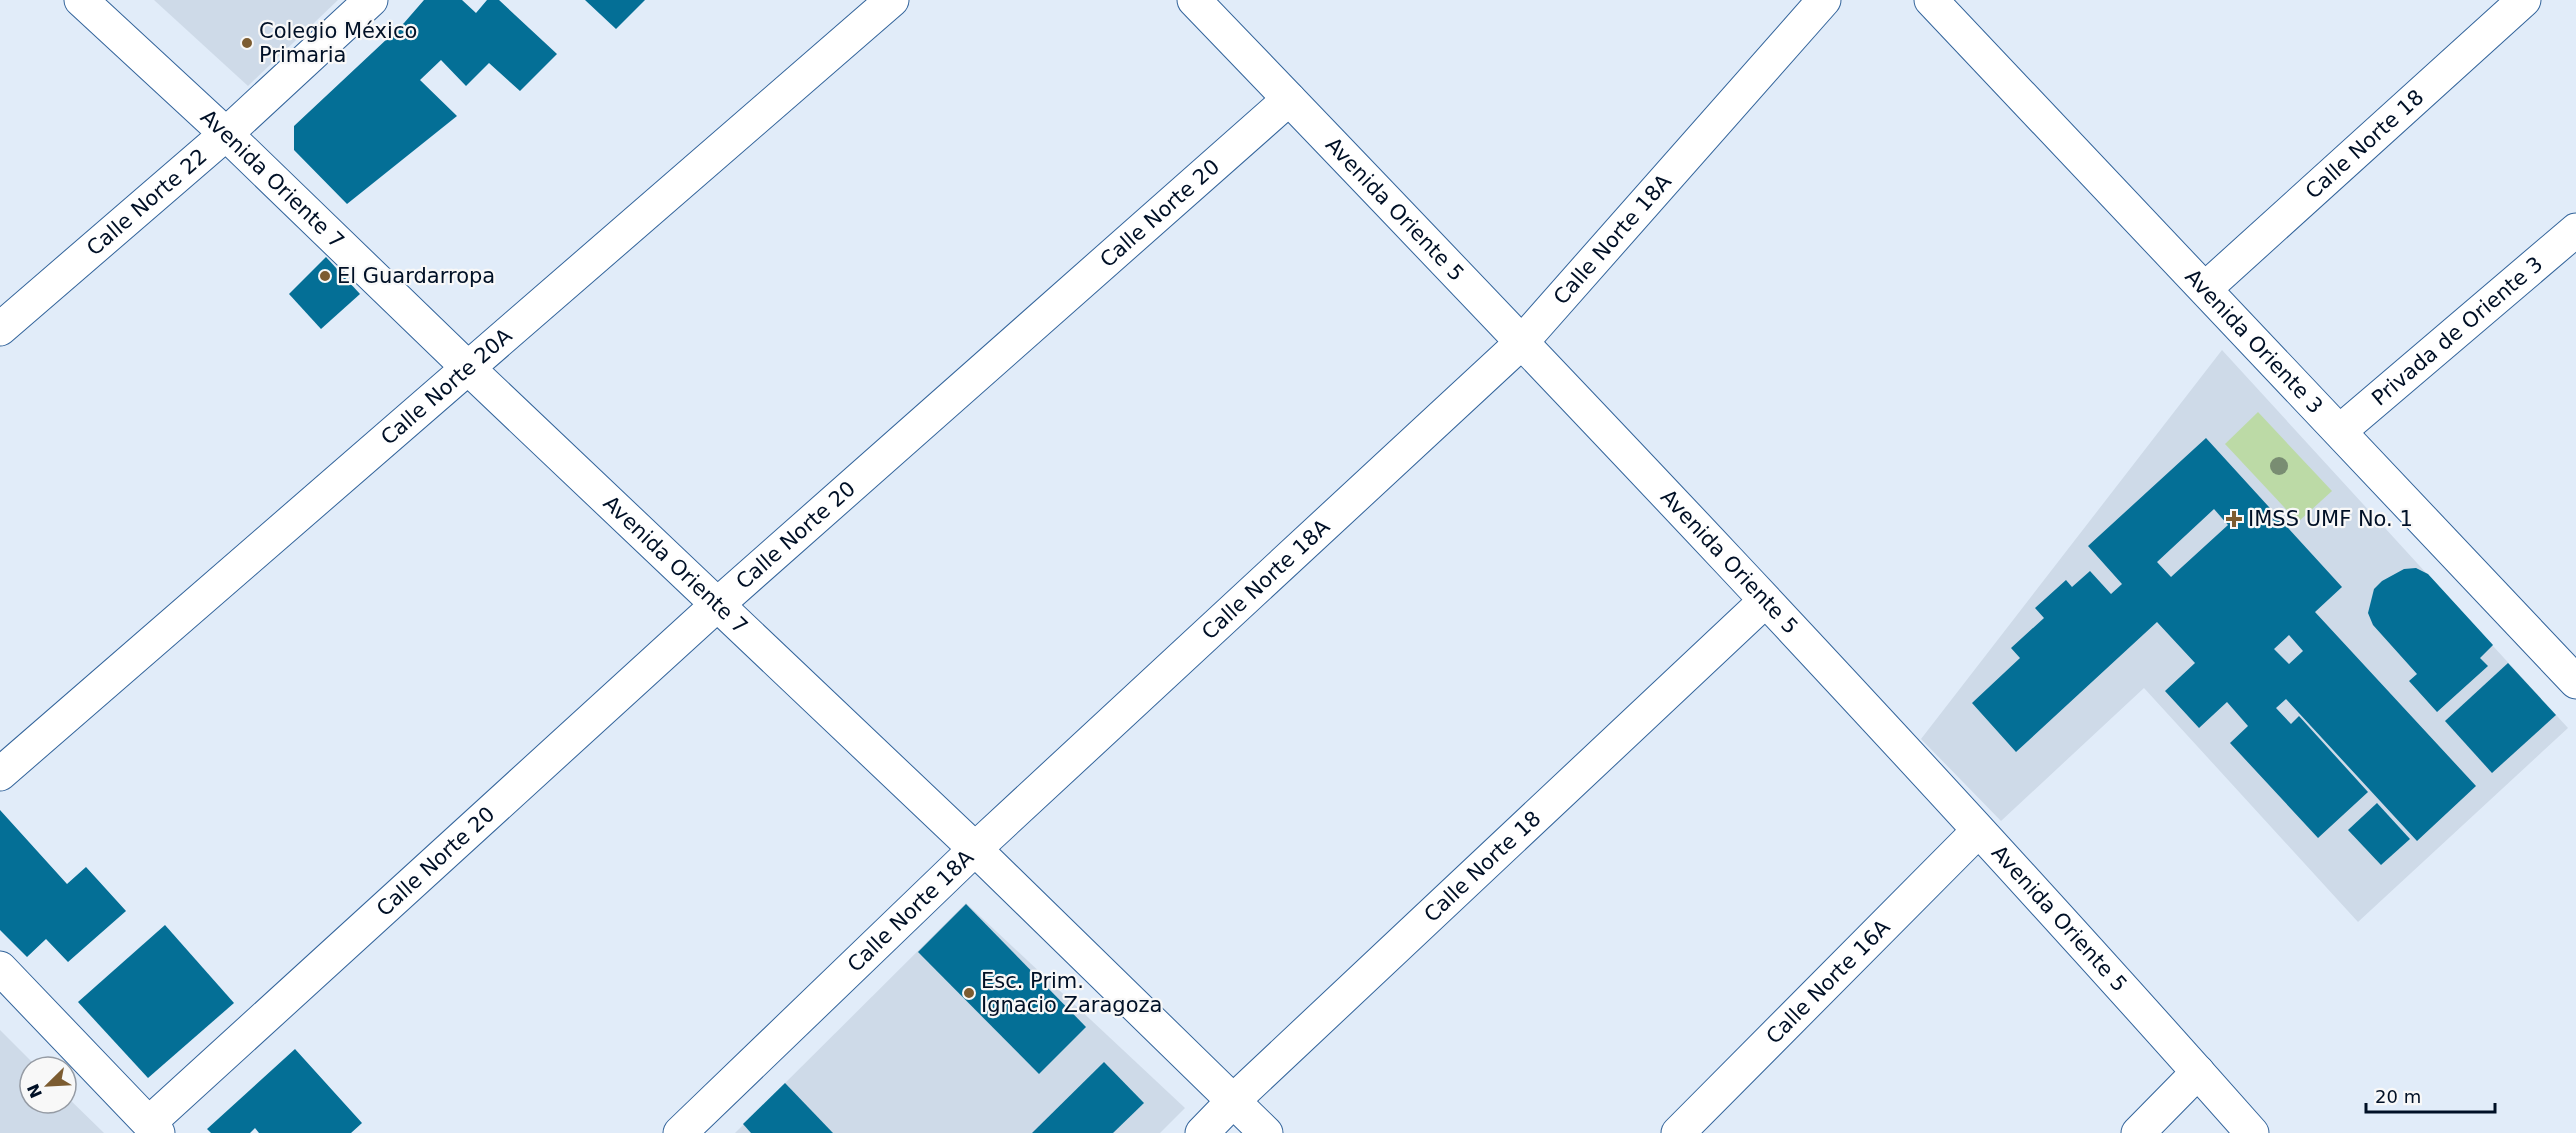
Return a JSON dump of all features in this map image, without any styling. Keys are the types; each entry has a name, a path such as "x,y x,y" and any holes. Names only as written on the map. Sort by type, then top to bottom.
{"street":[{"name":"Avenida Oriente 7","path":"81,0 226,134 467,367 975,849 1266,1133"},
{"name":"Calle Norte 22","path":"0,329 226,134 371,0"},
{"name":"Calle Norte 20A","path":"0,774 892,0"},
{"name":"Avenida Oriente 5","path":"1194,0 1765,601 1978,831 2252,1133"},
{"name":"Calle Norte 18A","path":"680,1133 975,849 1521,343 1824,0"},
{"name":"Avenida Oriente 3","path":"1931,0 2206,288 2576,682"},
{"name":"Calle Norte 18","path":"2206,288 2524,0"},
{"name":"Calle Norte 20","path":"153,1128 718,604 1289,99"},
{"name":"Privada de Oriente 3","path":"2340,431 2576,230"},
{"name":"Calle Norte 18","path":"1202,1133 1234,1100 1765,601"},
{"name":"Calle Norte 16A","path":"1678,1133 1978,831"},
{"path":"0,968 153,1128"},
{"path":"2138,1133 2198,1072"}],"shaded area":[{"name":"Colegio México Primaria","path":"154,0 338,0 248,86"},
{"name":"IMSS UMF No. 1","path":"2222,350 2568,728 2358,922 2144,688 2001,821 1921,739"},
{"name":"Esc. Prim. Ignacio Zaragoza","path":"966,903 1185,1108 1160,1133 735,1133"},
{"path":"0,1030 25,1055 18,1055 18,1115 78,1115 78,1108 104,1133 0,1133"}],"green space":[{"path":"2258,412 2332,491 2298,522 2225,444"}],"building":[{"path":"424,0 462,0 476,13 487,0 499,0 557,54 520,91 489,63 466,86 441,60 420,80 457,116 347,204 294,150 294,126 404,23"},
{"path":"585,0 645,0 616,29"},
{"name":"El Guardarropa","path":"326,257 360,294 321,329 289,294"},
{"path":"2206,438 2342,587 2315,612 2476,786 2417,841 2286,699 2276,708 2291,724 2299,716 2368,792 2318,838 2230,743 2248,726 2227,702 2199,728 2165,691 2195,663 2157,622 2016,752 1972,703 2020,658 2011,648 2044,618 2035,608 2066,580 2072,587 2090,571 2111,594 2122,584 2088,546","holes":["2214,509 2228,525 2171,577 2157,562","2289,635 2303,651 2289,664 2274,649"]},
{"path":"2416,568 2428,574 2493,645 2480,658 2488,666 2437,712 2409,681 2417,674 2373,625 2368,613 2374,589 2382,581 2404,569"},
{"path":"2508,663 2556,715 2492,773 2445,721"},
{"path":"2377,803 2410,839 2381,865 2348,830"},
{"path":"0,810 67,884 86,867 126,911 68,962 46,939 27,957 0,930"},
{"path":"966,904 1086,1027 1039,1074 918,952"},
{"path":"165,925 234,1003 148,1078 78,1002"},
{"path":"295,1049 362,1123 351,1133 259,1133 255,1128 250,1133 211,1133 207,1129"},
{"path":"1104,1062 1144,1103 1113,1133 1032,1133"},
{"path":"785,1083 833,1133 751,1133 743,1124"}],"place":[{"name":"Colegio México Primaria","path":"247,43"},
{"name":"El Guardarropa","path":"325,276"},
{"name":"IMSS UMF No. 1","path":"2234,519"},
{"name":"Esc. Prim. Ignacio Zaragoza","path":"969,993"}]}
